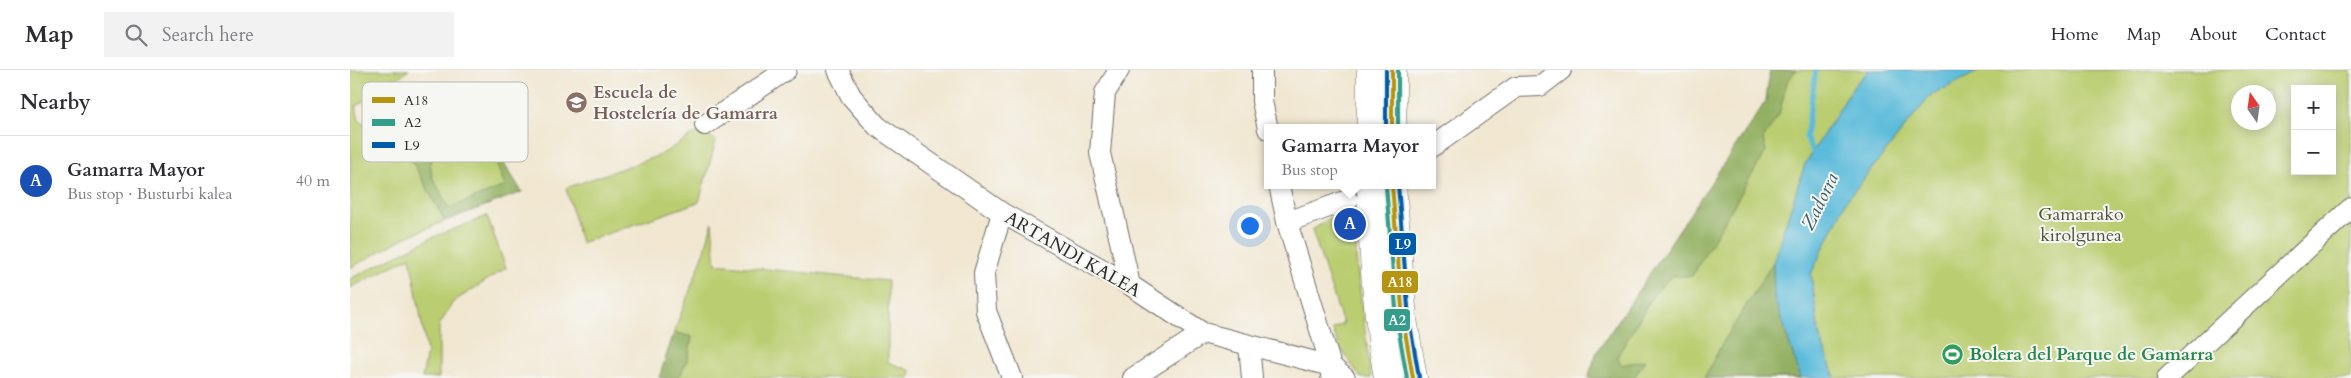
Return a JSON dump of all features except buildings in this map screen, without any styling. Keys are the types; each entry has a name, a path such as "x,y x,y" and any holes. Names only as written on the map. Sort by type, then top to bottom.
{"highway":[{"path":"1371,70 1371,124"},
{"path":"1392,70 1392,124"},
{"path":"1372,189 1377,316 1388,378"},
{"path":"1392,189 1403,320 1413,378"}],"street":[{"path":"705,125 786,70"},
{"name":"ARTANDI KALEA","path":"838,70 851,96 877,126 1002,213 1130,286 1203,333 1249,345 1336,374"},
{"path":"1119,70 1105,93 1100,153 1130,286"},
{"path":"1262,70 1262,101 1267,124"},
{"path":"1436,144 1516,87 1540,86 1561,70"},
{"path":"1281,189 1287,222 1336,374"},
{"path":"1287,222 1348,200"},
{"path":"2167,378 2351,208"},
{"path":"1002,213 984,272 986,311 1012,378"},
{"path":"1133,378 1203,333"},
{"path":"1249,345 1252,378"}],"green space":[{"path":"350,70 409,70 391,82 362,82 362,102 356,106 359,121 362,122 362,162 413,162 445,221 402,239 350,268"},
{"path":"1770,70 1869,70 1854,86 1805,164 1774,298 1801,378 1588,378 1597,352 1766,101"},
{"path":"1770,70 1796,70 1787,82 1779,115 1763,139 1766,151 1692,276 1672,276 1654,294 1617,357 1622,365 1645,360 1634,378 1588,378 1597,352 1766,101"},
{"name":"Gamarrako kirolgunea","path":"1981,70 2351,70 2351,378 1835,378 1819,335 1811,274 1846,201 1930,96"},
{"path":"703,129 716,141 699,202 581,243 566,188 660,155"},
{"path":"413,162 430,162 432,177 449,208 505,186 496,162 503,162 522,192 445,221"},
{"path":"430,162 496,162 506,186 449,208 432,177"},
{"path":"1357,200 1356,258 1371,378 1361,378 1341,349 1332,329 1343,324 1312,230"},
{"path":"487,216 506,268 453,302 439,326 439,378 422,378 427,352 410,257 350,288 350,279 431,238"},
{"path":"712,223 716,264 888,281 888,362 911,371 910,378 679,378 688,358 692,337 674,332 704,253"},
{"path":"1773,262 1774,298 1801,378 1704,378 1721,346"},
{"path":"674,332 692,337 688,358 679,378 659,378"}],"water":[{"name":"Zadorra","path":"1869,70 1981,70 1930,96 1846,201 1811,274 1819,335 1835,378 1801,378 1774,298 1773,262 1805,164 1854,86"}],"waterway":[{"path":"1815,157 1806,137 1816,70"}],"transit line":[{"name":"L9","path":"1386,70 1386,124"},
{"name":"A18","path":"1392,70 1392,124"},
{"name":"A2","path":"1398,70 1398,124"},
{"name":"A2","path":"1386,189 1397,321 1407,378"},
{"name":"A18","path":"1392,189 1403,320 1413,378"},
{"name":"L9","path":"1398,189 1409,319 1419,377"}],"place":[{"name":"Escuela de Hostelería de Gamarra","path":"577,102"},
{"name":"Gamarra Mayor","path":"1350,224"},
{"name":"Bolera del Parque de Gamarra","path":"1953,354"}]}
